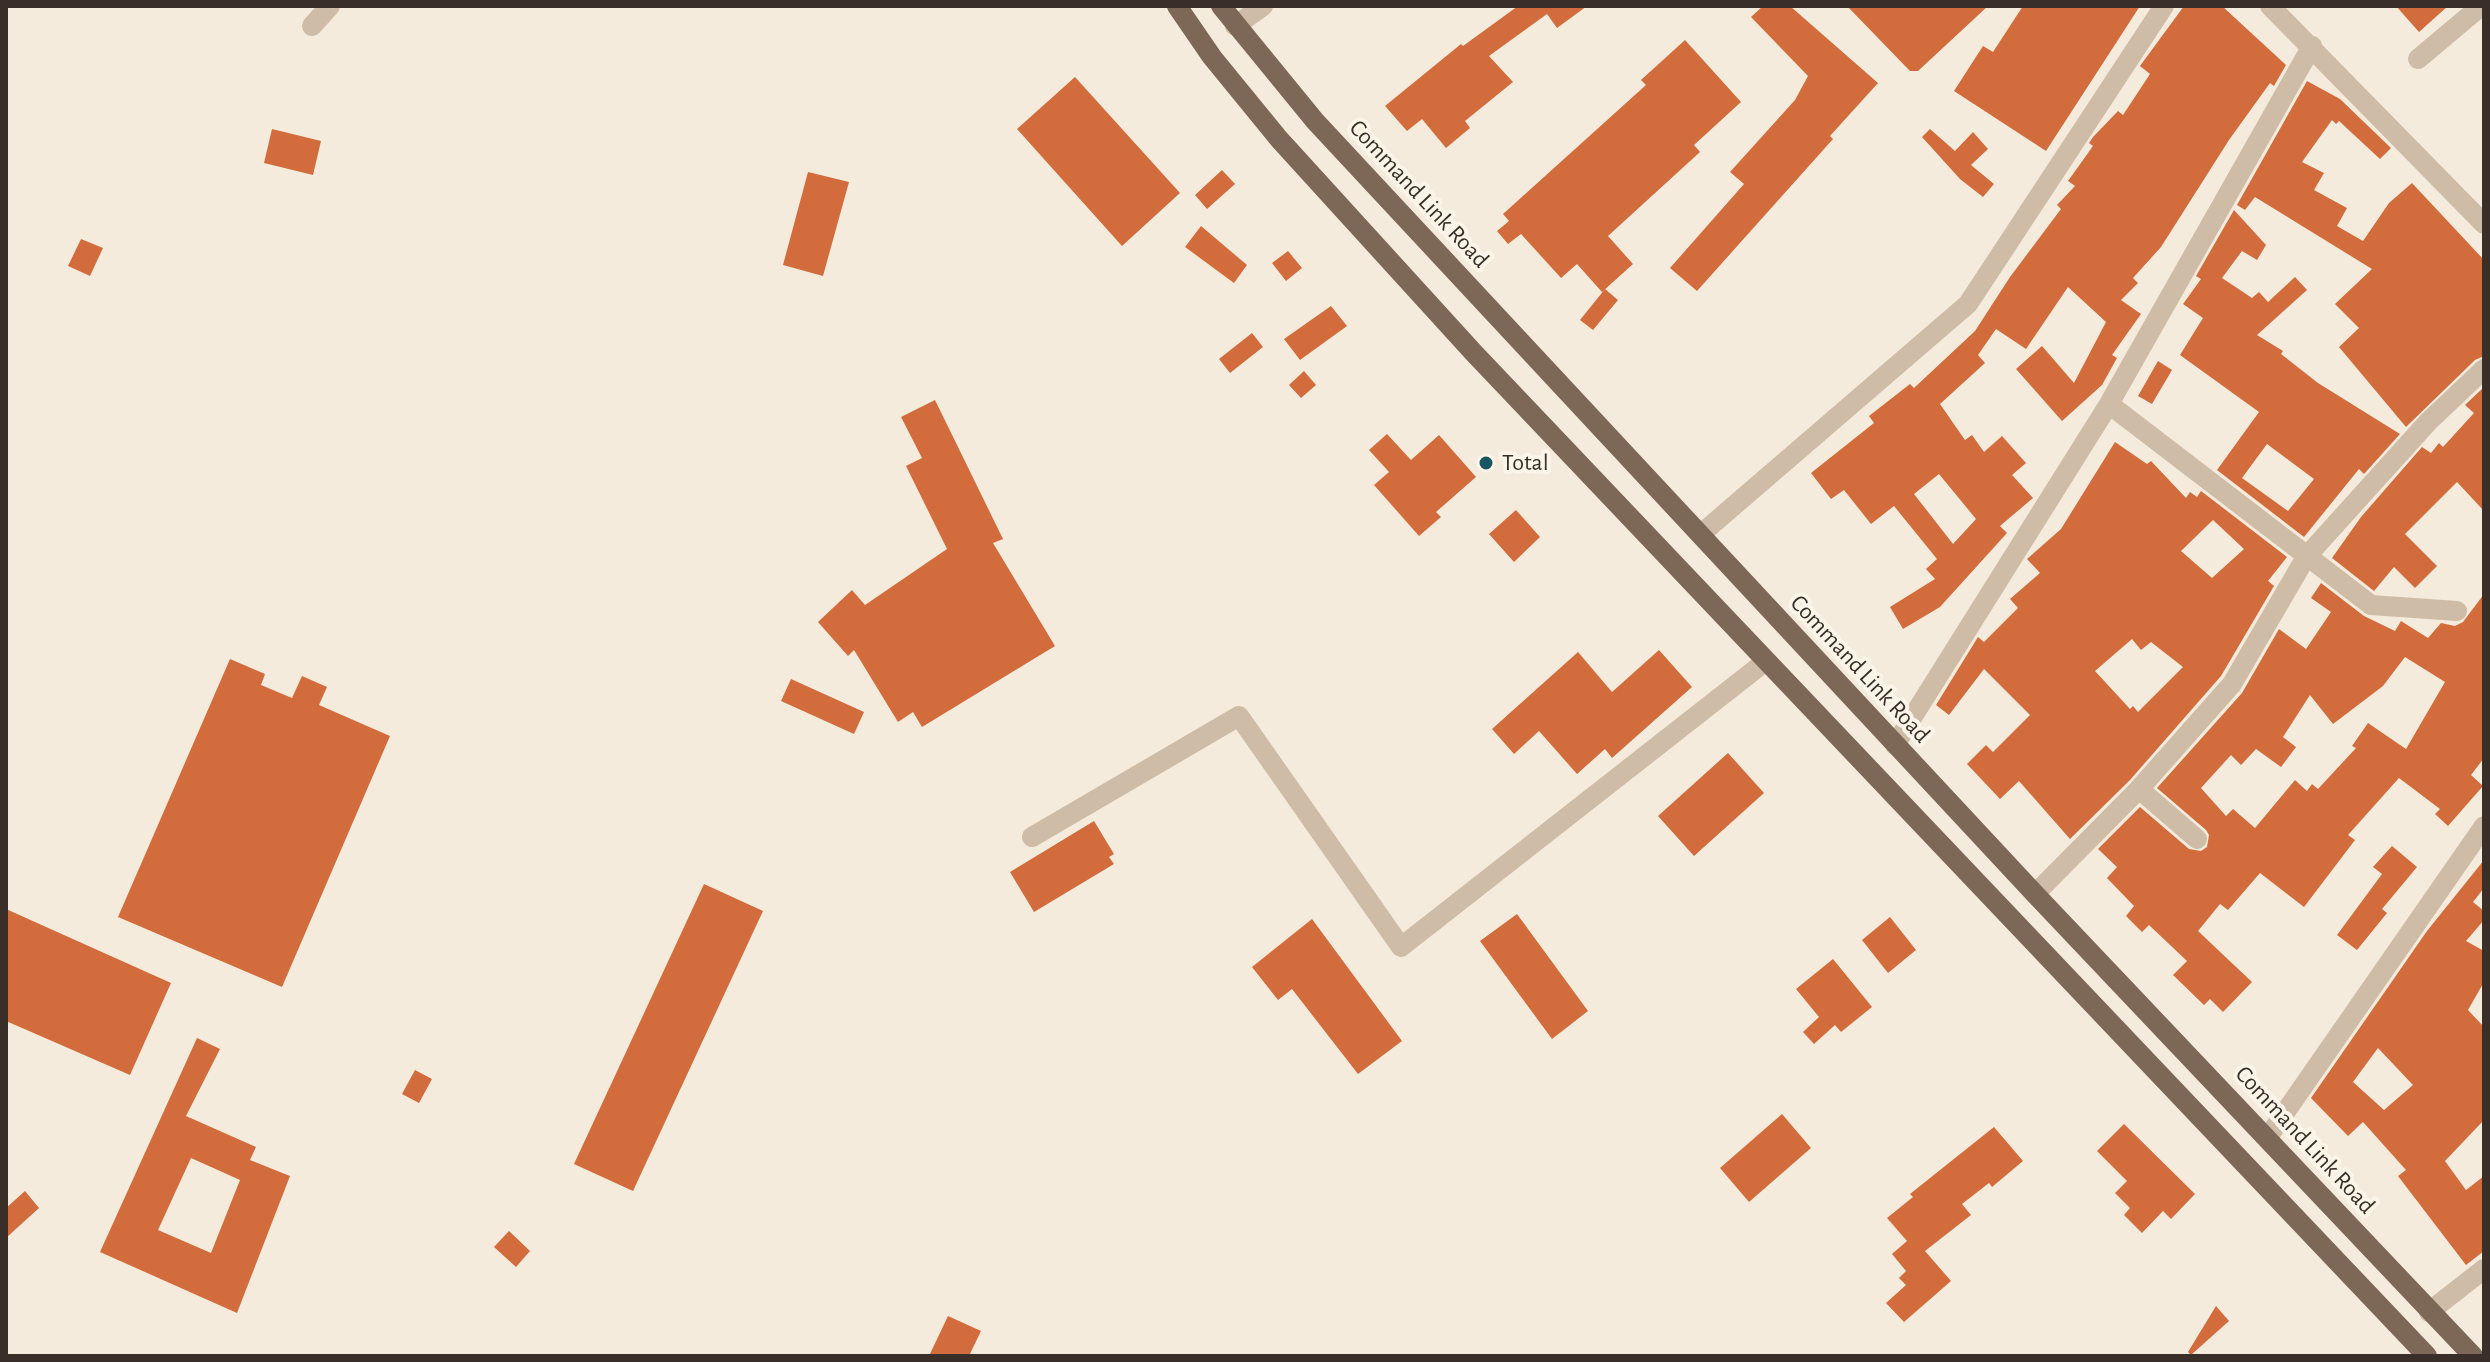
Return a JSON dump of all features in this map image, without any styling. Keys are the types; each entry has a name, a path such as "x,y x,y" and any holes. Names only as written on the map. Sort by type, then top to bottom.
{"main road":[{"path":"1177,6 1212,57 1279,139 1473,352 2427,1356"},
{"name":"Command Link Road","path":"1221,6 1326,133 1895,745 2473,1356"}],"street":[{"path":"312,26 330,6"},
{"path":"1235,26 1263,6"},
{"path":"1701,534 1968,304 2164,6"},
{"path":"2270,6 2484,224"},
{"path":"2418,59 2481,6"},
{"path":"1895,745 2109,404 2312,46"},
{"path":"2035,894 2139,789 2232,684 2306,557 2428,422 2484,369"},
{"path":"2109,404 2371,605 2457,611"},
{"path":"1032,837 1239,716 1401,947 1766,661"},
{"path":"2139,789 2197,839"},
{"path":"2268,1137 2484,826"},
{"path":"2429,1312 2484,1269"}],"building":[{"path":"1518,6 1587,6 1557,28 1547,14 1489,56 1513,82 1465,121 1470,128 1446,148 1422,119 1407,131 1385,106 1461,44 1463,46"},
{"path":"1763,6 1790,6 1878,83 1830,136 1833,139 1697,291 1670,268 1744,184 1730,172 1795,100 1808,76 1751,17"},
{"path":"1847,6 1988,6 1918,71 1910,71"},
{"path":"2023,6 2140,6 2046,151 1954,91 1983,46 1993,52"},
{"path":"2184,6 2222,6 2286,65 2274,86 2270,83 2229,140 2161,247 2133,278 2138,283 2121,300 2141,314 2112,355 2117,358 2102,385 2062,421 2016,369 2042,346 2074,383 2106,322 2068,287 2026,349 1996,329 1978,355 1985,363 1940,404 1965,440 1972,435 1984,452 2002,436 2026,463 2012,475 2033,498 2000,526 2007,533 1940,607 1903,629 1890,607 1935,579 1926,569 1937,559 1894,506 1871,524 1844,490 1831,499 1811,473 1874,423 1869,416 1910,384 1914,388 1975,331 2010,277 2061,209 2057,205 2075,186 2068,181 2093,146 2089,143 2093,137 2118,111 2123,115 2150,74 2140,66","holes":["1939,474 1976,519 1953,544 1914,494"]},
{"path":"2396,6 2448,6 2419,32"},
{"path":"1685,40 1741,102 1694,145 1700,152 1608,236 1633,264 1602,292 1577,264 1561,278 1521,234 1508,244 1497,231 1509,221 1503,214 1646,85 1641,80"},
{"path":"1075,77 1180,193 1122,246 1017,129"},
{"path":"2307,81 2340,99 2391,148 2380,159 2339,121 2336,124 2332,120 2302,162 2324,173 2314,190 2347,208 2337,226 2363,241 2389,203 2412,183 2484,260 2484,356 2475,360 2406,427 2339,347 2359,328 2335,304 2372,269 2255,197 2245,210 2237,205"},
{"path":"272,129 321,141 313,175 264,163"},
{"path":"1930,129 1955,151 1973,132 1988,149 1971,165 1994,184 1983,197 1960,179 1922,137"},
{"path":"1222,170 1235,184 1207,209 1195,195"},
{"path":"808,172 849,182 823,276 783,265"},
{"path":"2234,210 2266,245 2257,260 2242,251 2222,278 2252,298 2259,292 2268,302 2295,277 2307,290 2257,335 2283,351 2281,354 2318,383 2400,434 2364,474 2359,469 2304,537 2217,470 2259,412 2180,355 2203,318 2183,304 2201,279 2196,276","holes":["2267,444 2314,479 2288,511 2242,478"]},
{"path":"1201,226 1247,265 1234,283 1185,247"},
{"path":"81,239 103,248 90,276 68,266"},
{"path":"1288,251 1302,268 1286,281 1272,263"},
{"path":"1605,289 1618,300 1593,330 1580,320"},
{"path":"1331,306 1347,326 1300,360 1284,339"},
{"path":"1252,333 1263,347 1230,373 1219,359"},
{"path":"2158,361 2172,370 2152,404 2138,396"},
{"path":"1304,371 1316,385 1301,398 1289,385"},
{"path":"2484,387 2484,511 2457,482 2405,534 2437,566 2415,588 2394,567 2374,591 2332,558 2361,517 2422,447 2431,453 2439,443 2443,447 2474,413 2465,405"},
{"path":"935,400 1003,539 993,543 1055,646 922,727 913,712 898,722 854,650 848,656 818,622 852,590 865,605 947,549 906,466 922,458 901,417"},
{"path":"1387,434 1411,460 1439,435 1476,477 1436,512 1441,517 1419,536 1374,485 1389,472 1369,450"},
{"path":"2115,442 2147,464 2151,461 2186,498 2190,492 2197,497 2201,491 2287,557 2268,581 2274,586 2221,676 2130,780 2070,839 2019,781 2000,799 1967,764 1986,745 1993,752 2030,715 1984,669 1949,715 1936,705 1978,637 1984,642 2018,608 2010,599 2040,573 2027,559 2061,529","holes":["2213,520 2244,549 2212,578 2181,551","2132,639 2141,650 2151,642 2183,667 2138,712 2133,706 2130,709 2095,671"]},
{"path":"1516,510 1540,537 1514,562 1489,534"},
{"path":"2321,583 2364,616 2395,631 2401,621 2428,638 2441,623 2455,626 2463,622 2484,594 2484,758 2471,775 2483,786 2448,826 2435,814 2440,809 2399,778 2348,835 2355,840 2304,907 2260,873 2228,910 2220,904 2198,931 2252,982 2223,1012 2210,999 2204,1005 2173,975 2187,961 2149,925 2142,932 2126,916 2134,906 2107,878 2117,867 2098,849 2140,807 2189,849 2201,851 2207,847 2209,835 2206,830 2157,788 2242,693 2279,629 2306,649 2331,612 2311,598","holes":["2405,657 2445,682 2406,749 2368,723 2352,746 2356,748 2318,789 2312,784 2307,791 2295,780 2255,828 2233,809 2226,816 2201,788 2231,755 2241,765 2256,749 2281,767 2296,747 2283,737 2310,695 2333,724 2383,686"]},
{"path":"1659,650 1692,687 1612,758 1605,749 1577,774 1539,731 1514,754 1492,729 1578,652 1612,692"},
{"path":"230,659 265,674 261,685 292,698 302,676 327,687 319,705 390,736 282,987 118,917"},
{"path":"791,679 864,712 854,734 781,701"},
{"path":"1728,753 1764,793 1694,856 1658,816"},
{"path":"1094,821 1114,854 1109,857 1114,864 1034,912 1010,872"},
{"path":"2392,846 2417,867 2382,909 2387,913 2357,950 2337,935 2382,874 2373,867"},
{"path":"2484,860 2484,888 2473,902 2484,911 2484,920 2466,941 2484,951 2484,982 2468,1010 2484,1027 2484,1120 2445,1161 2466,1190 2484,1176 2484,1251 2466,1265 2398,1176 2406,1170 2363,1122 2348,1136 2311,1098 2427,931","holes":["2378,1048 2413,1085 2384,1110 2353,1082"]},
{"path":"704,884 763,911 633,1191 574,1164"},
{"path":"6,909 171,983 130,1075 6,1021"},
{"path":"1517,914 1588,1011 1552,1039 1480,941"},
{"path":"1890,917 1916,950 1888,973 1862,940"},
{"path":"1312,919 1402,1041 1358,1074 1292,989 1278,1000 1252,967"},
{"path":"1833,959 1872,1007 1841,1032 1835,1025 1814,1044 1803,1032 1819,1017 1796,989"},
{"path":"197,1038 220,1049 186,1116 256,1147 250,1160 290,1176 237,1313 100,1252","holes":["191,1158 240,1180 211,1253 158,1230"]},
{"path":"415,1070 432,1079 419,1103 402,1094"},
{"path":"1782,1114 1811,1148 1749,1202 1720,1168"},
{"path":"2124,1124 2195,1194 2171,1219 2163,1211 2142,1233 2124,1215 2130,1208 2115,1193 2127,1181 2097,1151"},
{"path":"1994,1127 2023,1161 1992,1187 1989,1183 1962,1204 1971,1215 1925,1251 1951,1281 1904,1322 1886,1303 1906,1285 1899,1278 1906,1271 1892,1254 1907,1241 1887,1218 1913,1197 1910,1194"},
{"path":"25,1191 39,1208 6,1238 6,1208"},
{"path":"509,1231 530,1251 516,1267 494,1247"},
{"path":"2216,1306 2229,1321 2191,1355 2188,1352"},
{"path":"948,1316 981,1331 969,1356 929,1356"}],"place":[{"name":"Total","path":"1486,463"}]}
